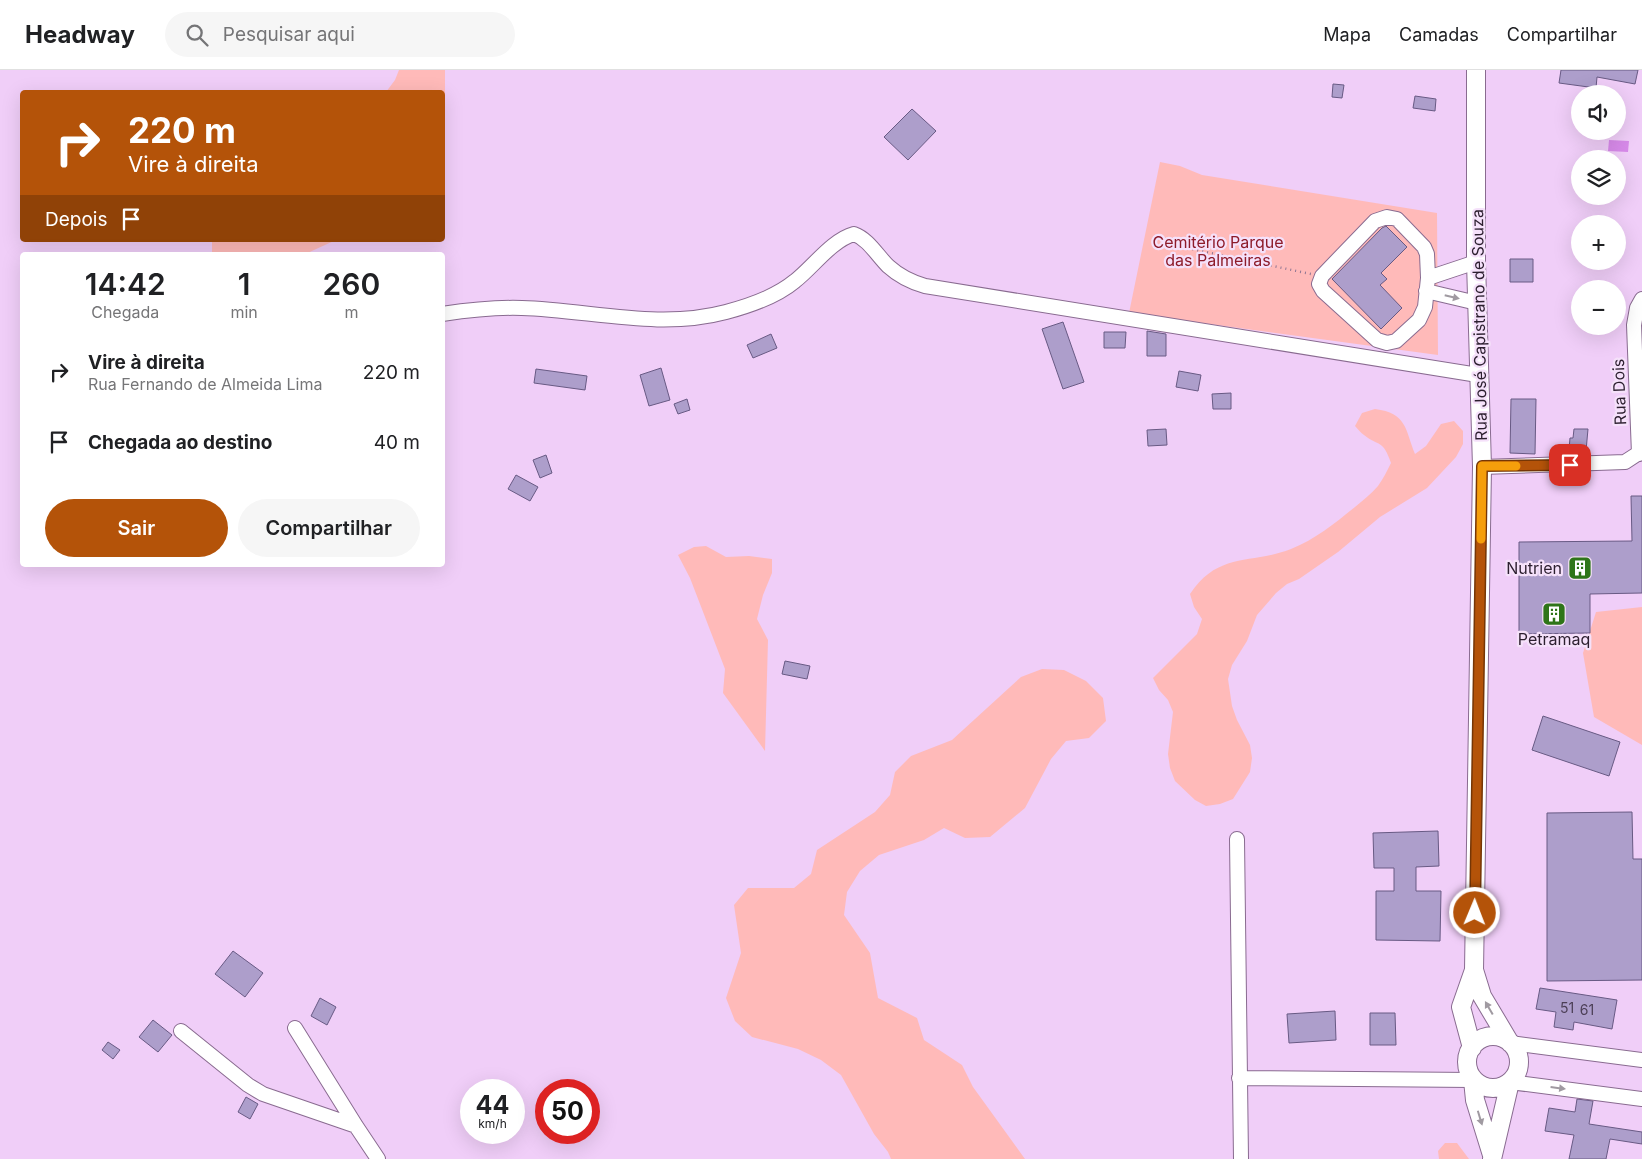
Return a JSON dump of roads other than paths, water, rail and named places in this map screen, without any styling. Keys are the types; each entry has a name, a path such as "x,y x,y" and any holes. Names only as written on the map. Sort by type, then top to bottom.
{"main road":[{"name":"Rua José Capistrano de Souza","path":"1472,1048 1462,1007 1474,970 1482,466 1476,262 1476,70"},
{"name":"Rua José Capistrano de Souza","path":"1474,970 1482,996 1510,1043"},
{"path":"1492,1157 1510,1082 1518,1067 1518,1058 1510,1043 1502,1038 1486,1038 1478,1042 1468,1055 1467,1064 1469,1073 1474,1080 1480,1085 1495,1088 1510,1082"},
{"path":"1474,1080 1475,1100 1492,1157"}],"street":[{"path":"1387,217 1397,218 1424,247 1428,254 1427,284 1425,307 1419,320 1396,341 1387,343 1377,340 1323,291 1319,284 1322,276 1375,221 1387,217"},
{"path":"445,314 479,308 522,308 668,321 726,312 768,297 794,282 840,240 854,234 860,236 889,267 906,280 925,286 1478,375"},
{"path":"1427,284 1476,262"},
{"path":"1427,284 1477,303"},
{"name":"Rua Dois","path":"1641,452 1634,325 1642,299"},
{"path":"1482,466 1605,464 1625,462 1641,452"},
{"path":"1237,839 1240,1159"},
{"path":"295,1028 378,1159"},
{"path":"181,1031 248,1085 263,1094 356,1126"},
{"path":"1510,1043 1642,1060"},
{"path":"1239,1078 1474,1080"},
{"path":"1510,1082 1642,1099"}],"place":[{"name":"Nutrien","path":"1580,568"},
{"name":"Petramaq","path":"1554,614"}],"park label":[{"name":"Cemitério Parque das Palmeiras","path":"1218,251"}]}
